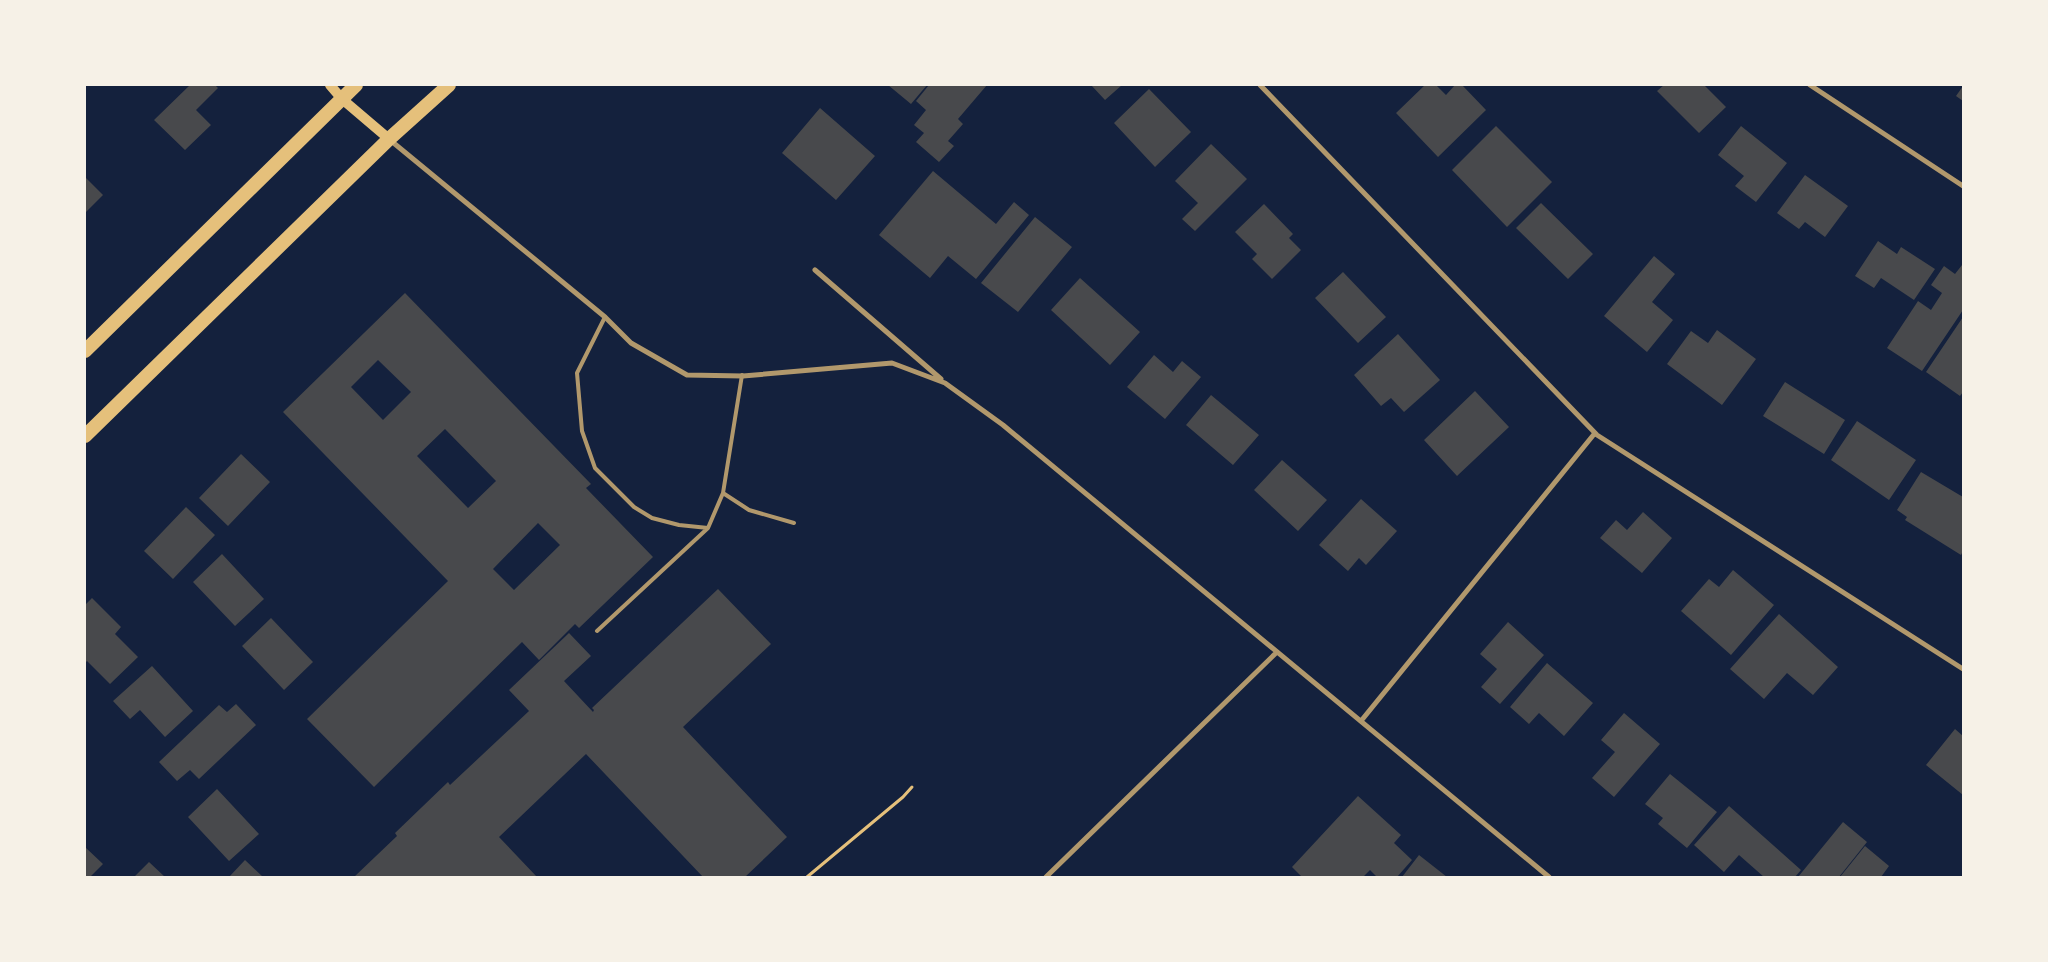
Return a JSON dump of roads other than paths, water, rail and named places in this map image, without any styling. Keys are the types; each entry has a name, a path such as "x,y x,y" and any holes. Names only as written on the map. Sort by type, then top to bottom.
{"highway":[{"path":"85,350 356,85"},
{"path":"85,436 389,140 449,85"}],"main road":[{"path":"330,85 342,99 389,140"}],"street":[{"path":"1260,85 1595,433 1963,669"},
{"path":"1810,85 1963,186"},
{"path":"389,140 604,317 631,343 687,375 742,375 892,363 945,382"},
{"path":"815,270 945,382 1003,425 1549,877"},
{"path":"1361,721 1595,433"},
{"path":"1046,877 1277,652"}],"lane":[{"path":"604,317 577,373 582,431 595,468 634,507 652,518 679,525 708,528"},
{"path":"597,631 708,528 723,493 742,375"},
{"path":"723,493 749,510 794,523"}]}
